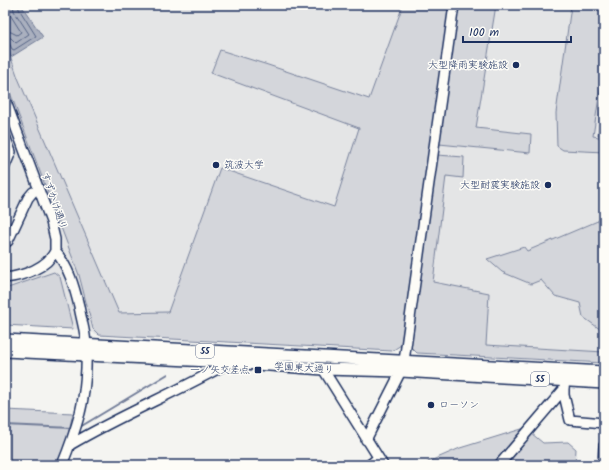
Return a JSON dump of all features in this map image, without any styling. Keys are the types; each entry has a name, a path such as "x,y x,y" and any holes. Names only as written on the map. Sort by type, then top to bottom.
{"main road":[{"name":"学園東大通り","path":"5,340 86,350 323,369 402,366 564,385 604,383"},
{"name":"学園東大通り","path":"5,351 86,350 402,366 604,372"}],"street":[{"path":"366,440 402,366 454,5"},
{"name":"すずかけ通り","path":"5,99 51,222 56,239 55,251"},
{"path":"5,136 11,152 5,166"},
{"path":"5,243 8,241 28,198 33,192"},
{"path":"5,278 37,269 48,260 55,251 64,261 70,274 86,350 84,388 80,411 70,445 62,465"},
{"path":"70,445 96,429 199,380 230,362"},
{"path":"323,369 380,462 368,465"},
{"path":"564,385 564,395 570,420 604,423"},
{"path":"499,465 564,385"},
{"path":"603,465 604,446"}],"shaded area":[{"name":"筑波大学","path":"5,5 450,5 401,345 392,351 99,335 84,330 5,325"},
{"path":"403,5 450,5 401,345 392,351 99,335 93,329 79,275 5,79 5,41 18,78 119,313 168,312 220,168 334,207 359,128 211,73 220,50 369,99"},
{"path":"458,5 604,5 604,363 417,353 410,346"},
{"path":"458,5 496,5 476,128 531,134 530,153 439,144"},
{"path":"592,5 604,5 604,64 593,136 604,138 604,152 563,150 557,146 556,113 571,6 592,8"},
{"path":"604,84 604,135 598,135"},
{"path":"437,155 464,157 463,178 446,176 433,282 489,293 486,345 604,352 604,363 417,353 410,346"},
{"path":"604,213 604,332 583,317 580,303 555,296 541,280 531,284 502,272 487,259 524,247 527,251 600,220"},
{"path":"54,272 60,277 73,329 5,325 5,289"},
{"path":"5,410 73,413 65,448 58,465 5,465"},
{"path":"525,428 543,443 568,442 576,449 575,465 425,465 428,462 460,448"}],"water":[{"path":"5,5 21,5 43,37 11,57 5,41"}],"waterway":[{"path":"80,427 168,374"},
{"path":"5,425 72,428"}],"place":[{"name":"大型降雨実験施設","path":"516,65"},
{"name":"筑波大学","path":"216,165"},
{"name":"大型耐震実験施設","path":"548,185"},
{"name":"一ノ矢交差点","path":"258,370"},
{"name":"ローソン","path":"431,405"}]}
